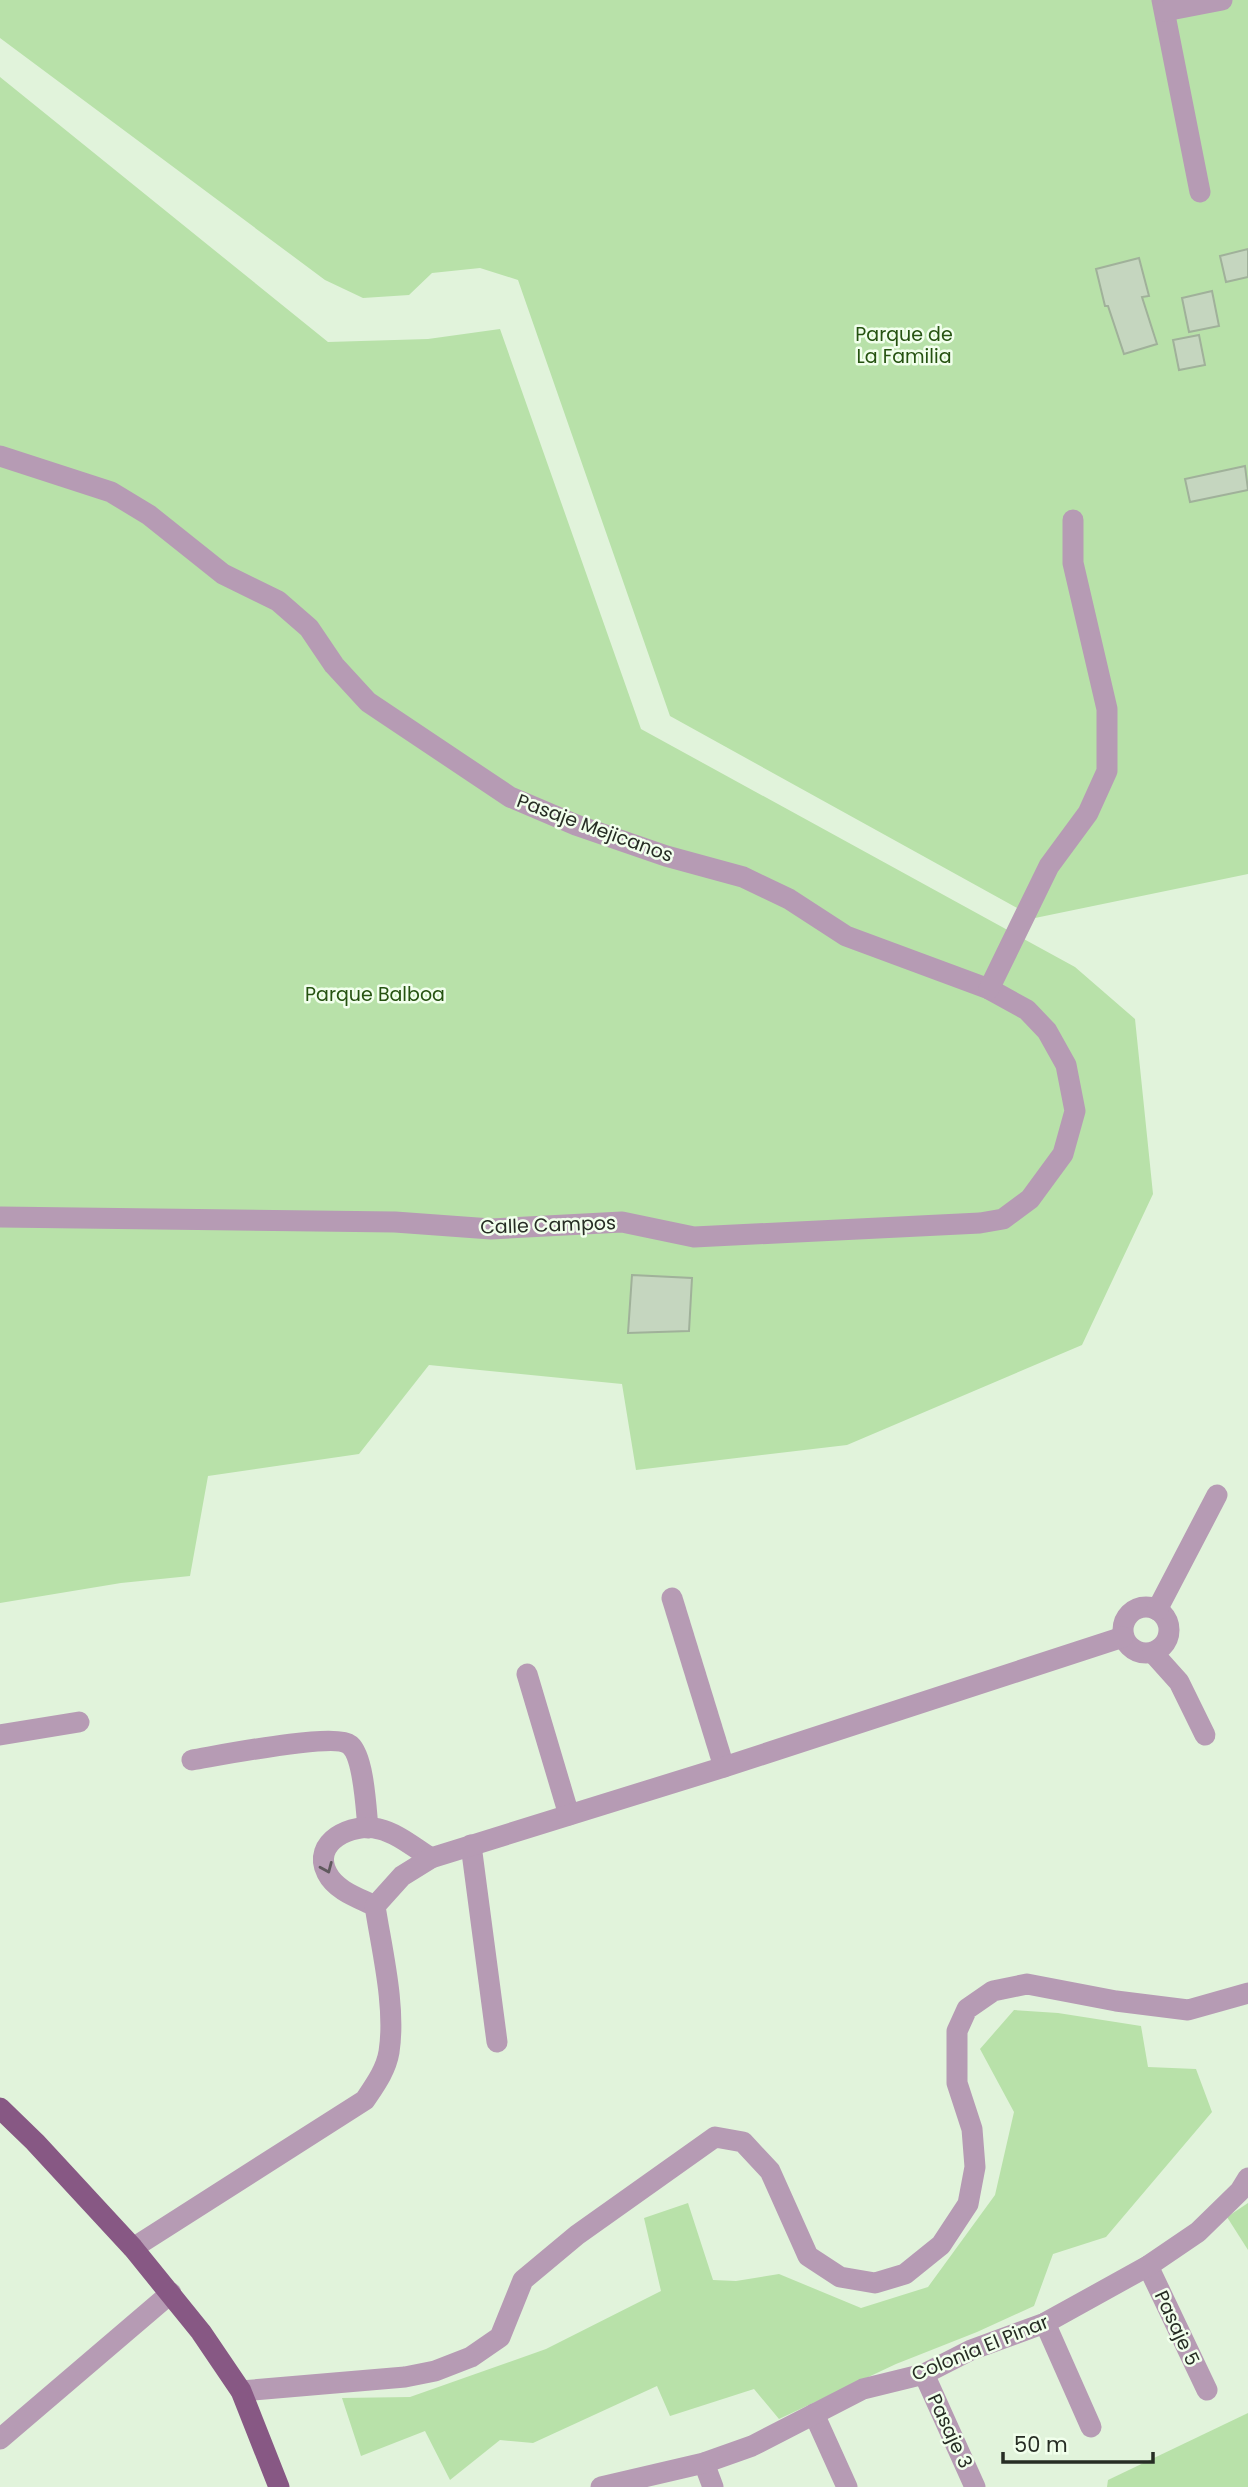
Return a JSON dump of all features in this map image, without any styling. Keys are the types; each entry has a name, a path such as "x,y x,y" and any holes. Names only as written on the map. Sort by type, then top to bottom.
{"main road":[{"path":"0,2108 133,2248 171,2293 242,2391 279,2487"}],"street":[{"path":"1200,192 1164,5 1222,0"},
{"name":"Pasaje Mejicanos","path":"0,456 111,492 149,515 223,574 278,601 309,628 334,665 368,702 510,797 627,843 743,877 789,899 846,936 989,989 1027,1010 1047,1031 1066,1065 1075,1111 1063,1154"},
{"path":"989,989 1049,866 1088,813 1107,771 1107,709 1073,563 1073,520"},
{"name":"Calle Campos","path":"0,1217 395,1222 491,1229 622,1222 694,1237 980,1223 1003,1219 1030,1199 1063,1154"},
{"path":"1157,1610 1217,1495"},
{"path":"672,1598 724,1767"},
{"path":"1147,1607 1157,1610 1165,1617 1169,1627 1168,1638 1162,1647 1153,1653 1135,1651 1123,1637 1123,1626 1128,1616 1136,1609 1147,1607"},
{"path":"375,1906 402,1876 431,1858 724,1767 1123,1637"},
{"path":"1153,1653 1179,1682 1205,1735"},
{"path":"527,1674 569,1815"},
{"path":"0,1735 79,1722"},
{"path":"192,1760 338,1740 351,1746 359,1762 368,1828"},
{"path":"375,1906 341,1890 327,1874 323,1857 328,1843 337,1836 368,1828 379,1829 431,1858"},
{"path":"471,1845 497,2042"},
{"path":"133,2248 365,2100 385,2066 389,2052 391,2015 375,1906"},
{"path":"242,2391 405,2377 435,2371 471,2357 500,2337 523,2280 577,2235 715,2137 743,2142 770,2171 807,2256 840,2277 875,2283 905,2274 941,2245 968,2204 975,2167 972,2129 957,2083 957,2031 967,2009 993,1991 1027,1984 1116,2001 1188,2010 1248,1993"},
{"name":"Colonia El Pinar","path":"601,2487 704,2463 752,2446 863,2389 924,2374 971,2350 1045,2323 1148,2266 1198,2232 1245,2192"},
{"name":"Pasaje 5","path":"1148,2266 1206,2390"},
{"path":"0,2439 171,2293"},
{"path":"1045,2323 1091,2427"},
{"name":"Pasaje 3","path":"924,2374 975,2487"},
{"path":"814,2414 846,2487"},
{"path":"704,2463 713,2487"}],"green space":[{"name":"Parque de La Familia","path":"0,0 1248,0 1248,874 1035,918 670,716 518,280 480,268 432,273 409,295 363,298 325,280 0,38"},
{"name":"Parque Balboa","path":"0,77 328,342 428,339 500,329 641,729 1075,967 1135,1019 1153,1194 1082,1345 847,1445 636,1470 622,1384 429,1365 359,1454 208,1476 190,1576 121,1583 0,1603"},
{"path":"1014,2010 1058,2013 1141,2026 1148,2067 1196,2069 1212,2112 1106,2237 1053,2254 1034,2306 896,2364 779,2419 754,2389 670,2416 657,2386 533,2443 500,2440 450,2480 425,2431 361,2456 342,2398 410,2397 546,2349 661,2291 644,2218 688,2203 713,2280 736,2281 779,2274 861,2308 928,2287 995,2195 1014,2112 980,2049"},
{"path":"1248,2203 1248,2250 1227,2217"},
{"path":"1248,2413 1248,2487 1107,2487 1108,2480"}],"building":[{"path":"1248,249 1248,277 1226,282 1220,256"},
{"path":"1139,258 1149,296 1142,297 1157,344 1124,354 1108,306 1105,306 1096,269"},
{"path":"1212,291 1219,326 1189,332 1182,298"},
{"path":"1199,335 1205,365 1179,370 1173,340"},
{"path":"1245,466 1248,490 1190,502 1185,479"},
{"path":"632,1275 692,1278 689,1331 628,1333"}]}
